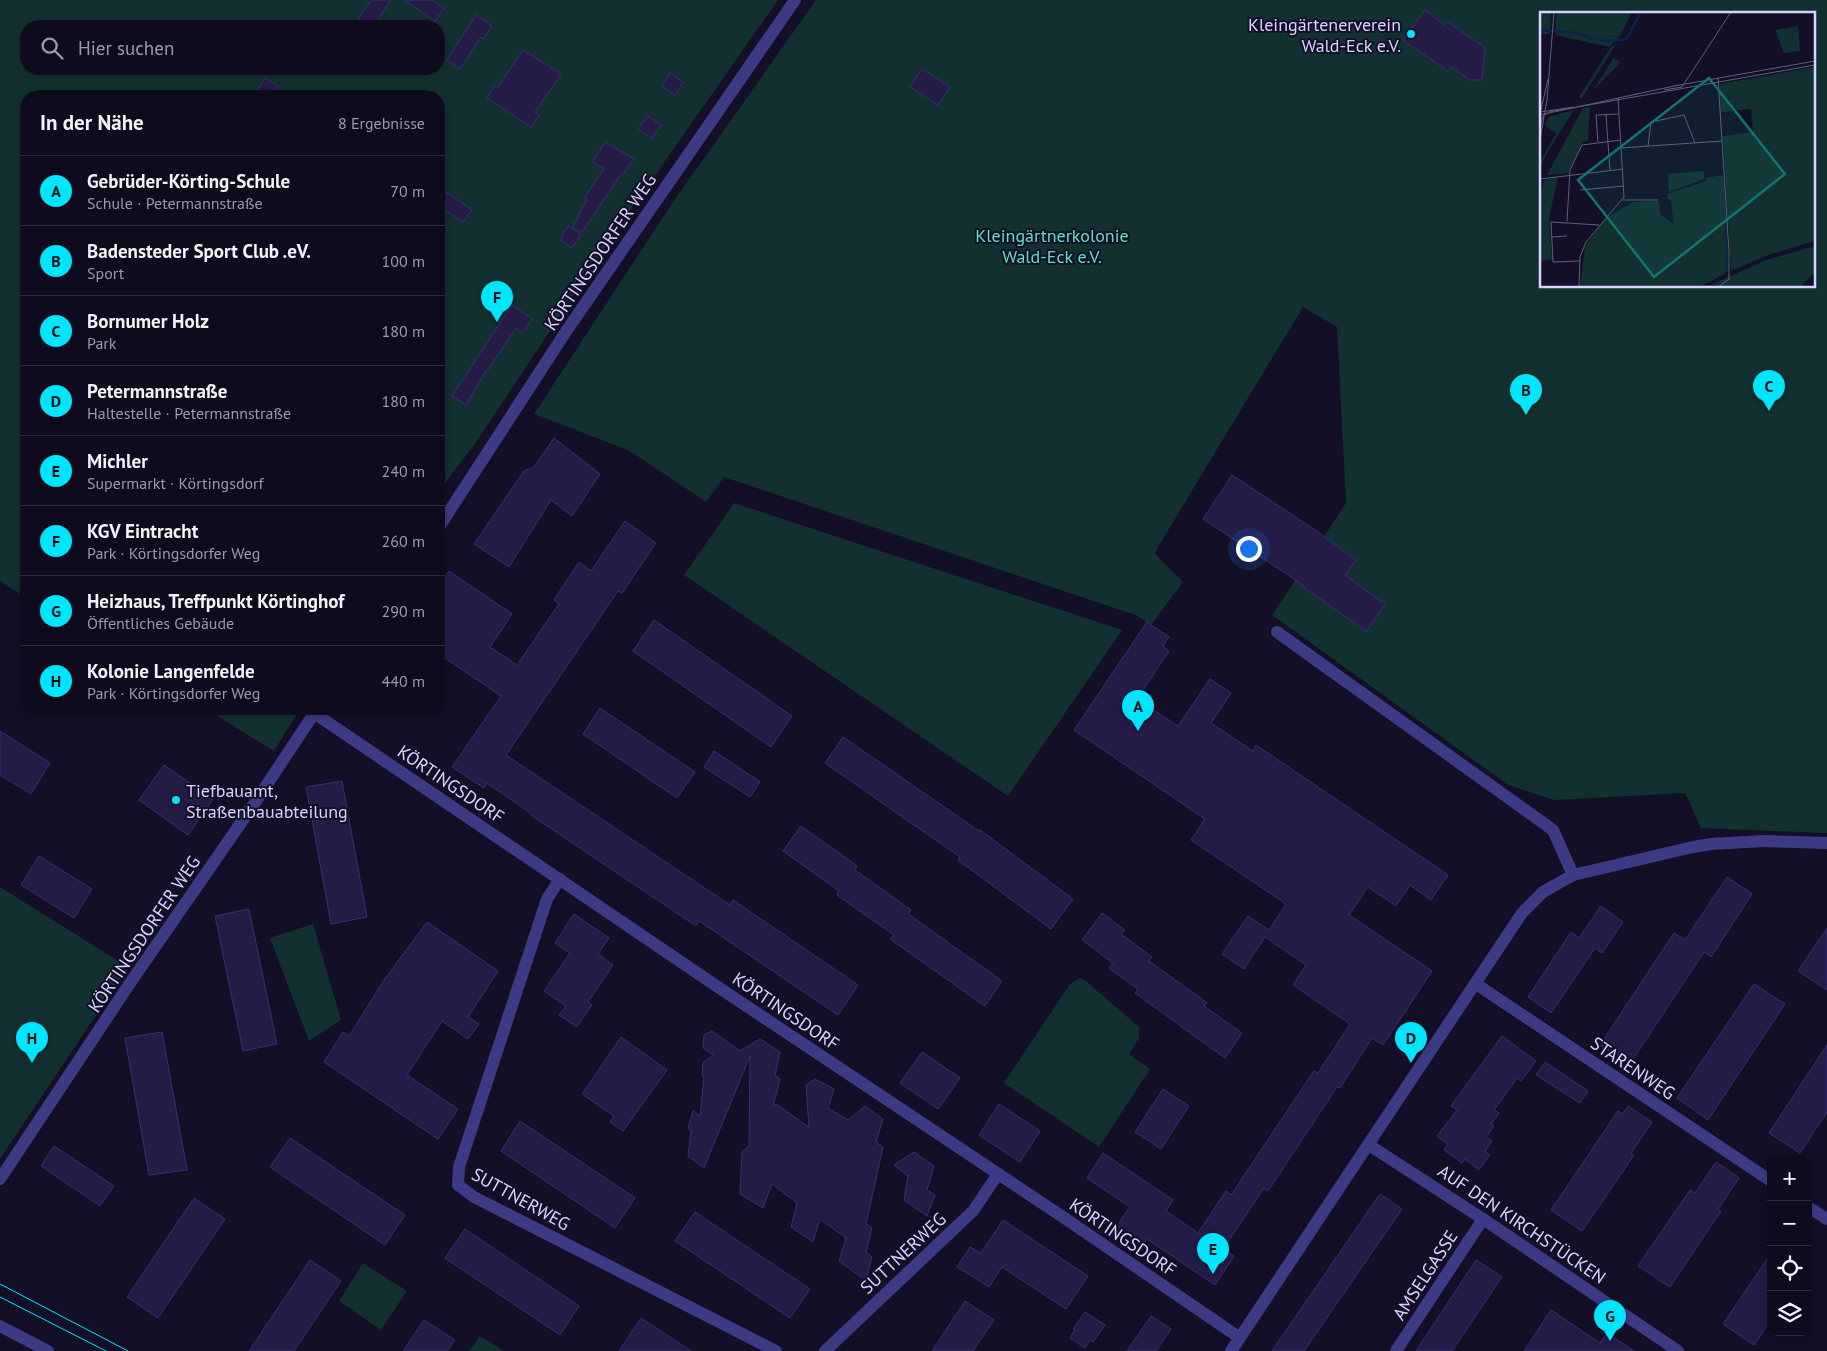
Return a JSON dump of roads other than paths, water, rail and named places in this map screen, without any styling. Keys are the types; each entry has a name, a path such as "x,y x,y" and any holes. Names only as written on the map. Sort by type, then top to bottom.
{"street":[{"name":"KÖRTINGSDORFER WEG","path":"445,518 567,330 795,0"},
{"path":"1277,632 1553,830 1573,875"},
{"name":"KÖRTINGSDORFER WEG","path":"0,1178 312,715"},
{"name":"KÖRTINGSDORF","path":"321,715 712,983 1240,1338"},
{"path":"1231,1351 1522,914 1543,892 1573,875 1711,844 1763,841 1827,843"},
{"name":"SUTTNERWEG","path":"560,879 547,899 459,1167 458,1184 474,1197 776,1351"},
{"name":"STARENWEG","path":"1476,984 1767,1178"},
{"name":"AUF DEN KIRCHSTÜCKEN","path":"1369,1145 1483,1219 1678,1351"},
{"name":"SUTTNERWEG","path":"825,1351 973,1211 998,1174"},
{"path":"1812,1209 1827,1219"},
{"name":"AMSELGASSE","path":"1396,1351 1483,1219"},
{"path":"0,1326 48,1351"}],"tram line":[{"path":"0,1284 128,1351"},
{"path":"0,1297 106,1351"}],"place":[{"name":"Kleingärtenerverein Wald-Eck e.V.","path":"1411,34"},
{"name":"KGV Eintracht","path":"497,322"},
{"name":"Bornumer Holz","path":"1769,411"},
{"name":"Badensteder Sport Club .eV.","path":"1526,415"},
{"name":"Gebrüder-Körting-Schule","path":"1138,731"},
{"name":"Tiefbauamt, Straßenbauabteilung","path":"176,800"},
{"name":"Kolonie Langenfelde","path":"32,1063"},
{"name":"Petermannstraße","path":"1411,1063"},
{"name":"Michler","path":"1213,1274"},
{"name":"Heizhaus, Treffpunkt Körtinghof","path":"1610,1341"}],"park label":[{"name":"Kleingärtnerkolonie Wald-Eck e.V.","path":"1052,245"}]}
